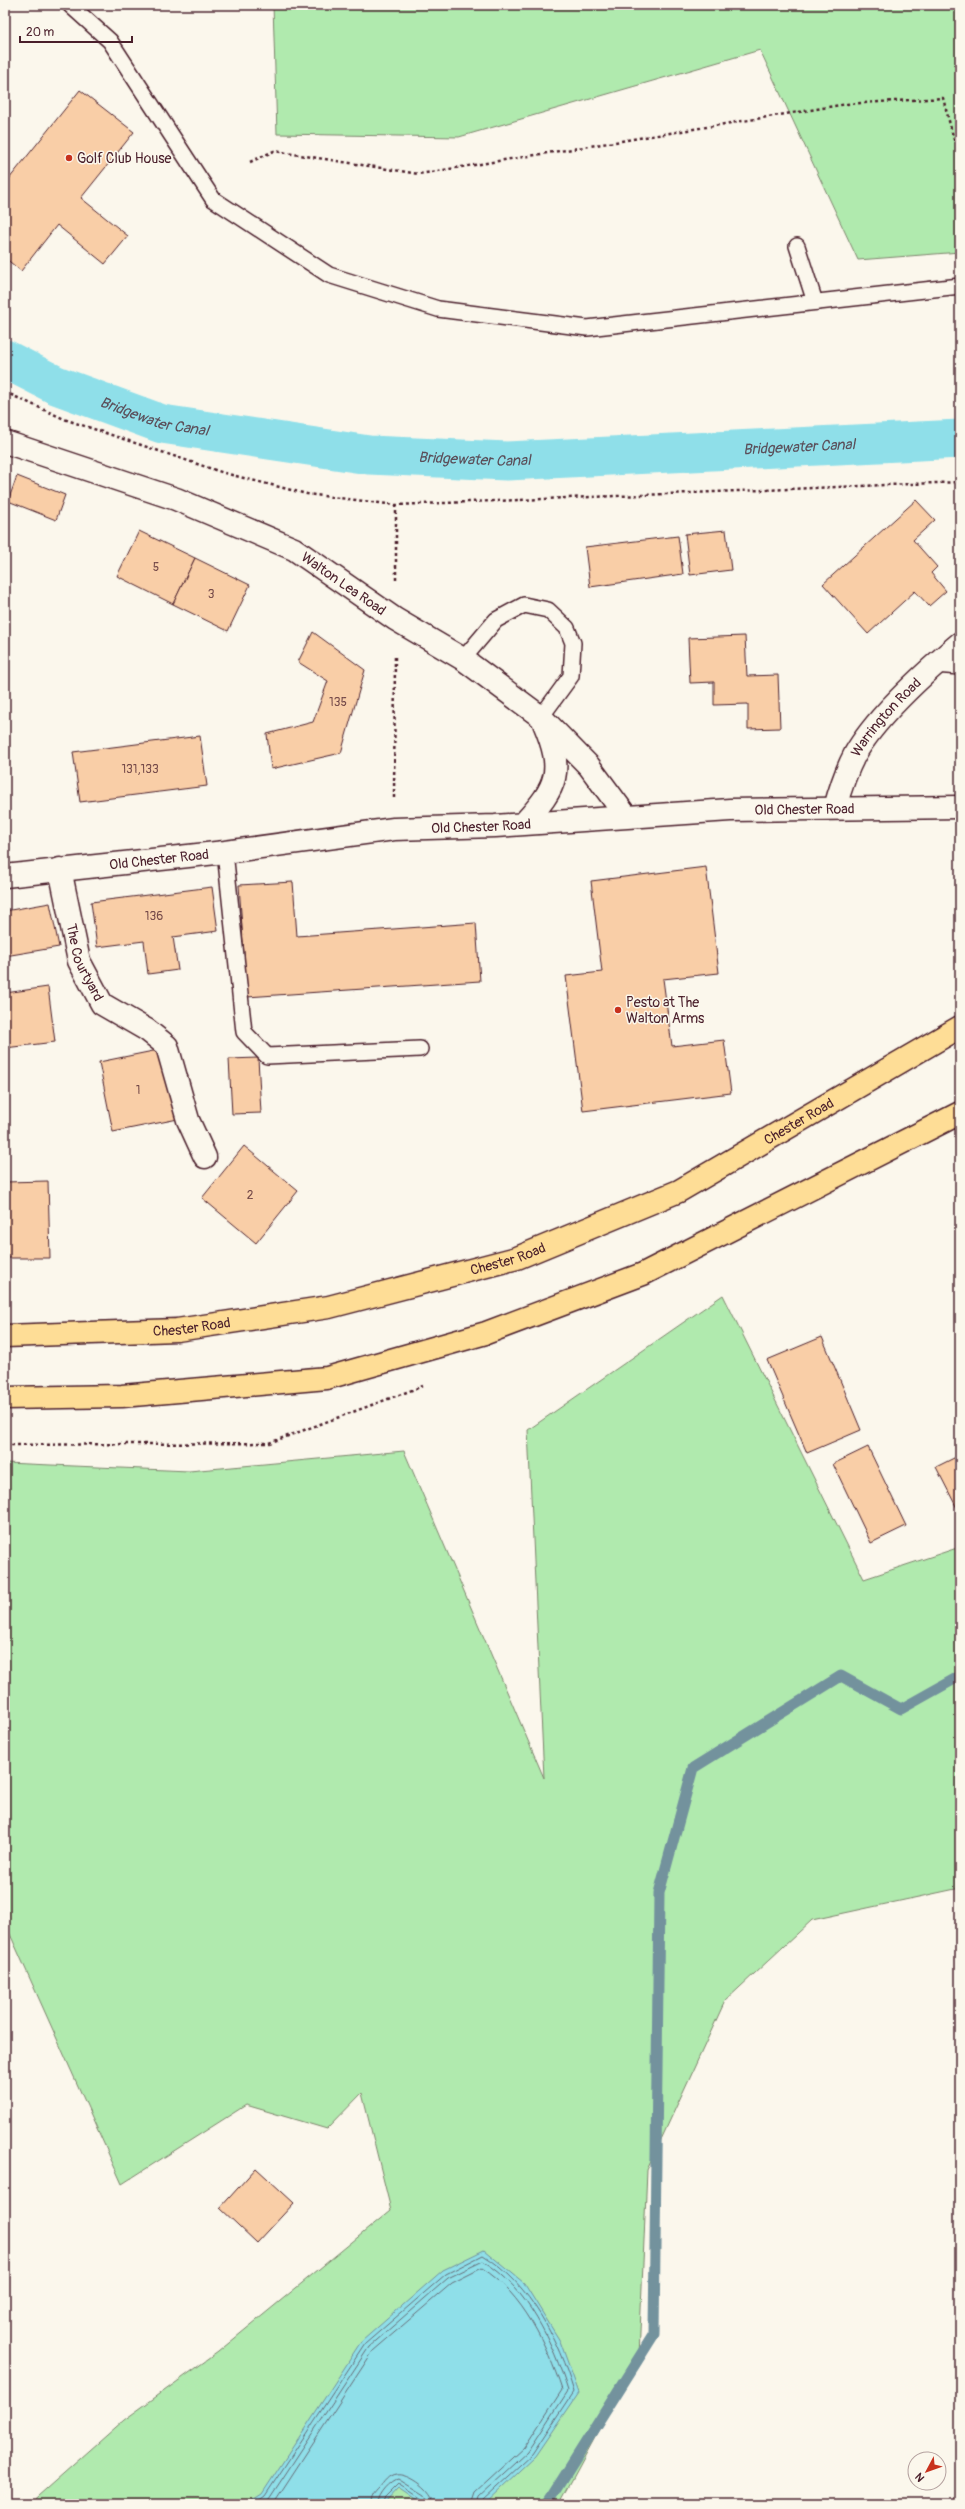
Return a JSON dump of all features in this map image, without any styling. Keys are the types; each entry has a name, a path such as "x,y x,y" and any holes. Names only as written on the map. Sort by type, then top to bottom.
{"highway":[{"name":"Chester Road","path":"5,1336 177,1330 321,1308 516,1258 679,1192 960,1027"},
{"path":"5,1398 122,1396 327,1378 486,1333 643,1274 960,1113"}],"street":[{"name":"Walton Lea Road","path":"5,442 176,499 294,549 395,619 463,659 541,716 589,766 626,816"},
{"name":"Warrington Road","path":"835,808 841,784 856,753 876,726 934,665 960,643"},
{"path":"524,823 545,800 556,775 551,739 541,716"},
{"name":"Old Chester Road","path":"5,876 226,852 394,829 524,823 730,810 960,807"},
{"name":"The Courtyard","path":"60,869 79,960 102,1004 147,1030 167,1046 188,1120 205,1157"}],"lane":[{"path":"70,5 110,41 213,199 329,275 438,309 587,328 960,286"},
{"path":"797,246 815,302"},
{"path":"463,659 496,620 524,605 548,610 567,628 573,643 571,676 541,716"},
{"path":"934,665 960,667"},
{"path":"226,852 244,1032 267,1056 420,1049"}],"path":[{"path":"250,162 274,151 419,174 847,104 943,98 954,140 960,137"},
{"path":"5,392 64,419 224,472 307,494 396,505 960,482"},
{"path":"394,829 396,505"}],"green space":[{"path":"273,5 960,5 960,252 858,260 760,50 459,137 277,134"},
{"path":"5,809 10,850 5,851"},
{"path":"723,1295 864,1579 960,1547 960,1888 812,1920 725,2001 647,2170 639,2356 559,2504 29,2504 124,2420 218,2352 391,2210 362,2093 327,2129 246,2105 122,2184 5,1923 5,1463 189,1471 404,1451 544,1778 528,1430"}],"water":[{"path":"484,2250 524,2283 560,2341 579,2393 536,2456 485,2504 423,2504 399,2488 384,2504 246,2504 262,2494 362,2341 443,2270"}],"building":[{"name":"Golf Club House","path":"80,90 134,132 81,198 128,236 105,264 57,225 21,271 5,258 5,184"},
{"path":"17,476 65,495 56,520 8,501"},
{"path":"916,500 935,520 913,540 937,567 931,573 946,591 929,606 915,591 868,634 823,584"},
{"path":"726,530 731,570 690,575 685,534"},
{"path":"139,531 195,558 173,604 117,576"},
{"path":"678,536 683,574 590,587 585,547"},
{"path":"195,558 250,585 228,631 173,604"},
{"path":"313,632 365,670 341,753 271,769 267,734 313,722 328,681 298,662"},
{"path":"745,636 747,676 778,675 780,728 748,729 748,704 714,705 714,682 690,683 688,638"},
{"path":"200,736 207,786 80,802 73,752"},
{"name":"Pesto at The Walton Arms","path":"706,867 719,973 663,979 672,1046 724,1040 731,1093 583,1111 566,976 602,972 591,881"},
{"path":"293,882 297,936 476,923 480,981 247,997 239,885"},
{"path":"212,887 218,931 173,937 178,970 148,974 144,941 97,947 91,902"},
{"path":"50,903 59,947 5,956 5,911"},
{"path":"48,987 55,1042 5,1048 5,993"},
{"path":"163,1049 178,1119 113,1132 99,1062"},
{"path":"258,1058 261,1113 232,1114 229,1059"},
{"path":"244,1146 298,1191 256,1243 202,1198"},
{"path":"48,1181 50,1258 5,1258 5,1182"},
{"path":"822,1337 861,1430 807,1453 767,1360"},
{"path":"868,1447 906,1526 871,1543 833,1464"},
{"path":"960,1455 960,1514 936,1467"},
{"path":"256,2168 294,2203 257,2243 220,2208"}],"waterway":[{"name":"Bridgewater Canal","path":"5,359 56,385 162,424 369,455 507,461 960,439"},
{"path":"547,2504 654,2334 659,1893 693,1768 841,1676 901,1709 960,1676"}],"place":[{"name":"Golf Club House","path":"69,158"},
{"name":"Pesto at The Walton Arms","path":"618,1010"}]}
